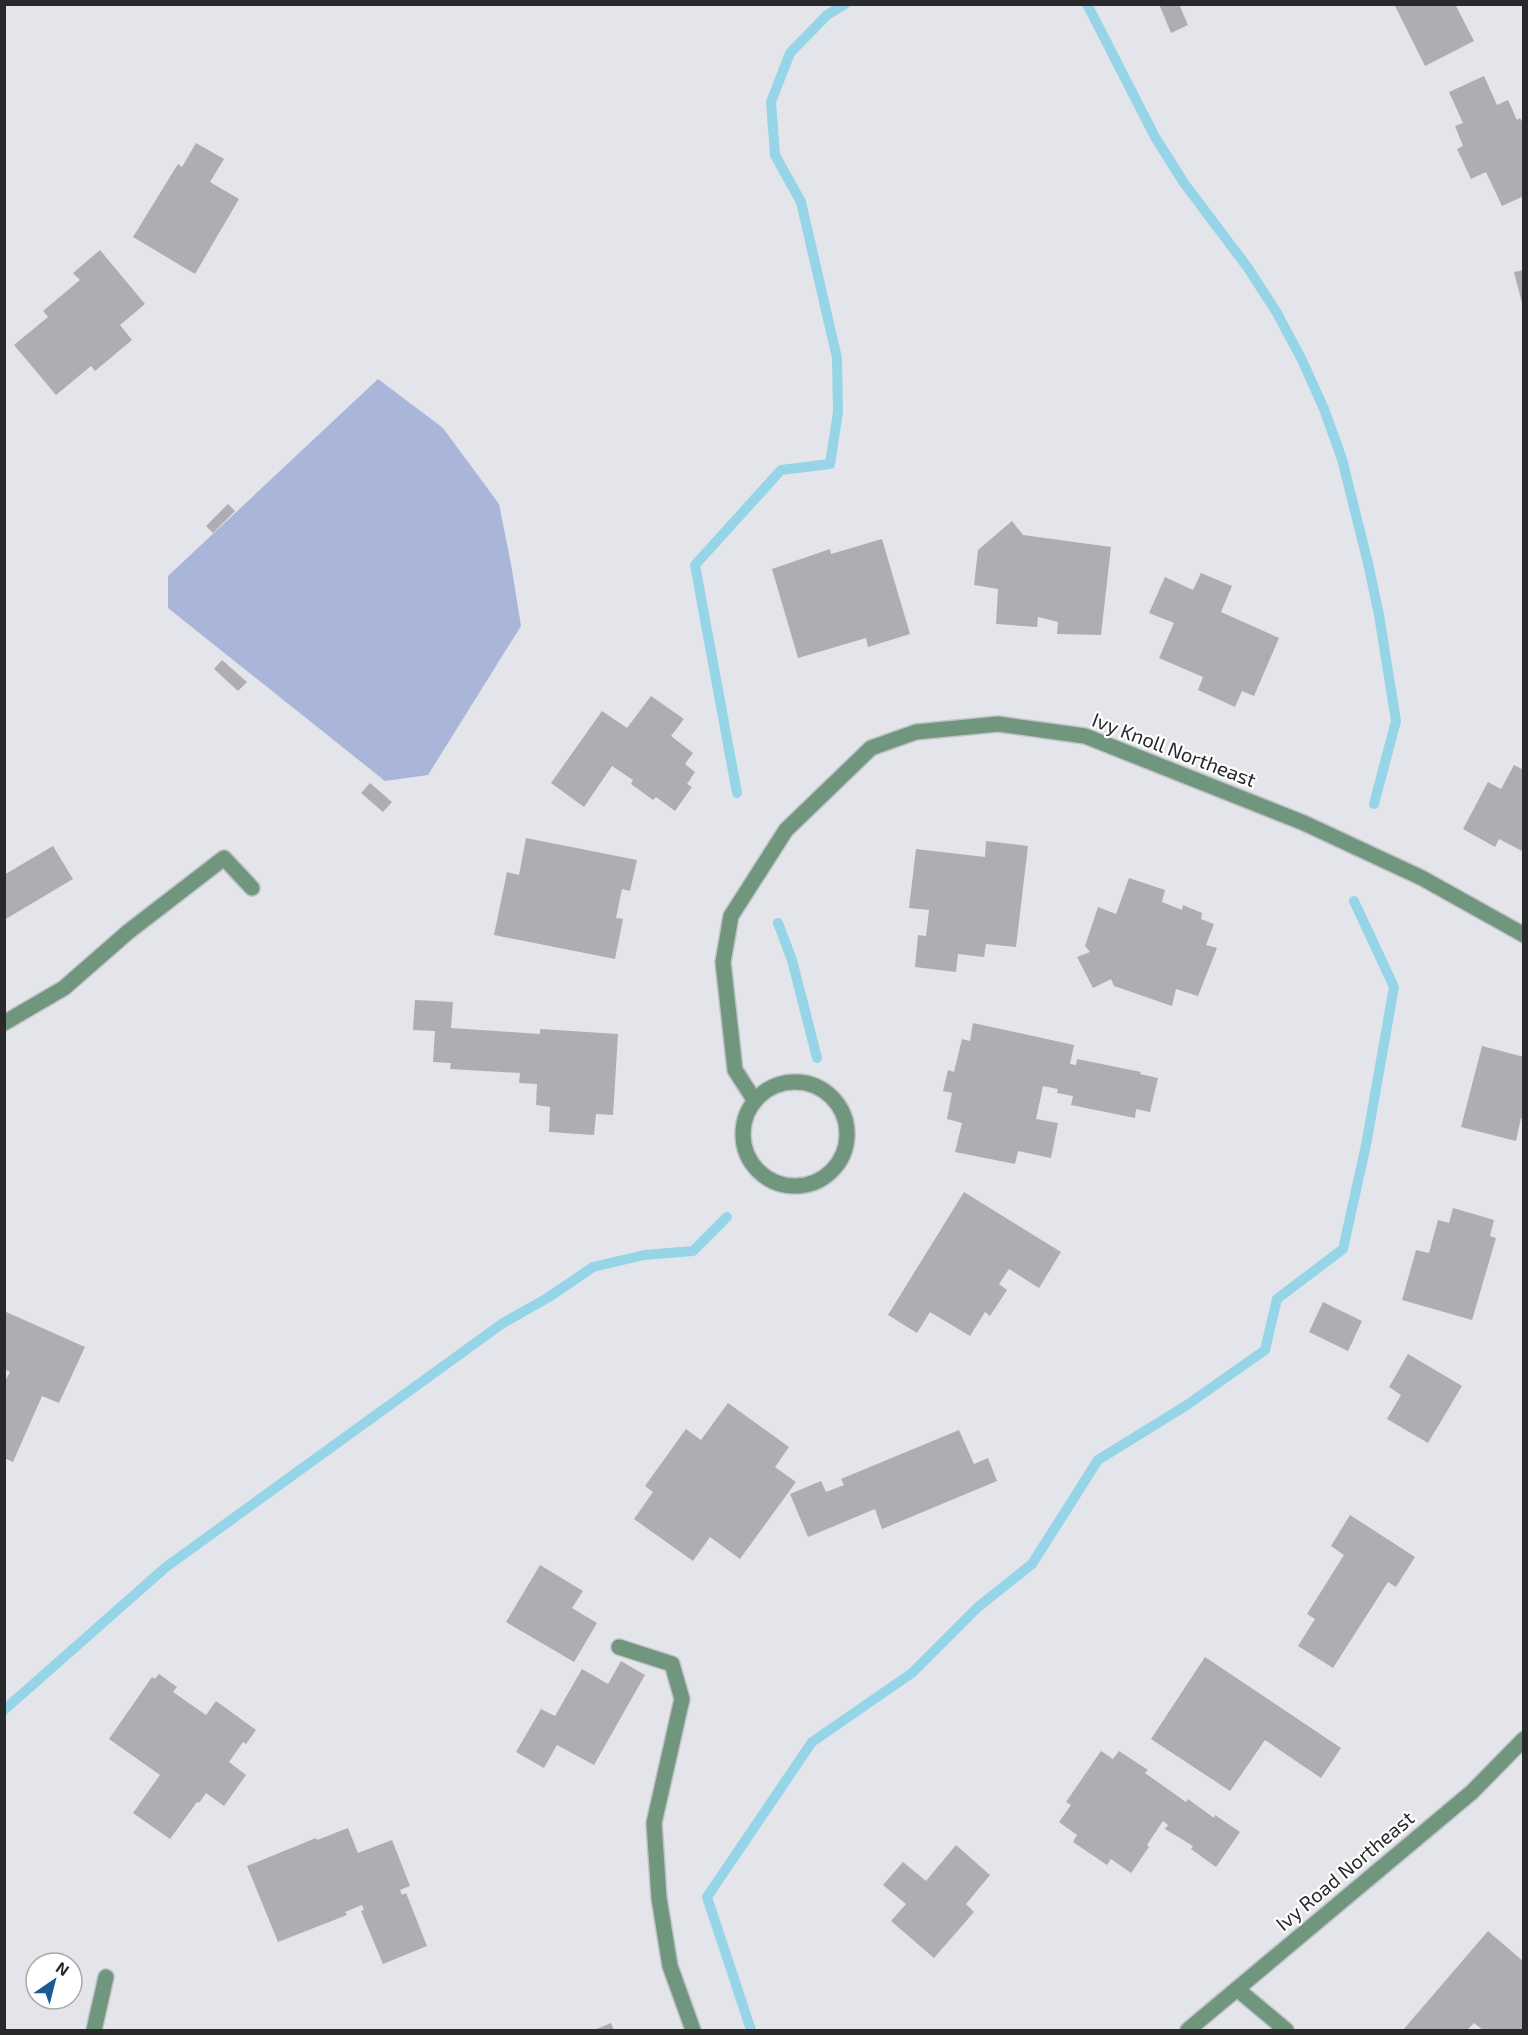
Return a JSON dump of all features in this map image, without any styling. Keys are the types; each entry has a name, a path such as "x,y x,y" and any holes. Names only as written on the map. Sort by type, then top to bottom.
{"street":[{"name":"Ivy Knoll Northeast","path":"755,1101 735,1070 723,962 731,916 786,830 871,748 916,732 998,724 1085,736 1304,823 1422,878 1524,934"},
{"path":"4,1023 64,988 128,932 224,858 252,888"},
{"path":"790,1082 811,1084 828,1094 841,1109 848,1129 845,1149 836,1167 820,1180 801,1186 780,1184 762,1174 749,1159 743,1139 745,1119 755,1101 770,1088 790,1082"},
{"path":"619,1647 672,1664 682,1700 654,1823 658,1898 670,1966 693,2031"},
{"name":"Ivy Road Northeast","path":"1188,2031 1472,1792 1524,1739"},
{"path":"94,2031 106,1977"},
{"path":"1237,1989 1286,2031"}],"shaded area":[{"path":"378,379 443,428 499,504 521,626 428,775 385,781 168,608 168,576"}],"building":[{"path":"1159,4 1179,4 1188,25 1171,33"},
{"path":"1394,4 1455,4 1474,41 1425,66"},
{"path":"1484,76 1497,105 1508,100 1517,120 1520,118 1524,125 1524,196 1502,206 1486,172 1471,179 1457,149 1463,146 1455,126 1463,123 1449,92"},
{"path":"196,143 224,159 210,182 239,199 195,274 133,237 178,164 182,167"},
{"path":"100,250 145,304 120,325 132,340 95,371 91,366 56,395 14,345 48,317 43,311 80,280 73,273"},
{"path":"1524,270 1524,307 1523,307 1514,272"},
{"path":"228,504 235,511 213,533 206,526"},
{"path":"1012,521 1023,535 1111,547 1101,635 1057,634 1058,622 1038,617 1037,627 996,624 998,589 974,585 978,550"},
{"path":"882,539 910,634 868,647 866,638 798,658 772,569 830,549 831,554"},
{"path":"1201,573 1232,586 1221,612 1279,638 1254,696 1242,691 1235,707 1198,690 1203,677 1159,658 1174,623 1149,613 1165,577 1193,590"},
{"path":"222,660 247,682 238,691 214,669"},
{"path":"651,696 684,719 671,736 693,753 685,764 695,772 687,784 692,787 675,811 656,797 653,800 631,784 633,780 612,766 584,807 551,783 602,711 627,728"},
{"path":"1514,765 1524,770 1524,852 1499,839 1495,847 1463,829 1488,782 1501,789"},
{"path":"370,783 392,802 383,812 361,793"},
{"path":"526,838 637,860 630,891 622,889 616,918 623,919 615,959 494,935 507,872 519,875"},
{"path":"986,841 1028,846 1016,947 986,944 984,957 958,954 956,972 915,967 918,935 926,936 929,910 909,908 916,849 985,857"},
{"path":"53,846 73,879 4,920 4,875"},
{"path":"1129,878 1165,890 1162,902 1182,910 1183,905 1202,913 1201,919 1214,924 1206,945 1217,948 1198,996 1176,989 1172,1006 1114,986 1111,979 1093,988 1077,957 1090,952 1085,946 1098,907 1116,914"},
{"path":"415,1000 453,1002 451,1028 540,1034 540,1029 618,1034 613,1115 596,1114 594,1135 549,1132 550,1107 536,1105 537,1084 519,1083 520,1073 450,1069 451,1063 433,1062 435,1031 413,1030"},
{"path":"973,1023 1074,1045 1070,1064 1076,1065 1077,1059 1141,1072 1140,1074 1158,1078 1150,1112 1136,1109 1135,1118 1071,1105 1073,1096 1057,1093 1058,1089 1043,1086 1036,1119 1058,1123 1051,1158 1018,1151 1015,1164 955,1152 962,1123 947,1119 952,1093 943,1091 948,1070 954,1072 962,1039 970,1041"},
{"path":"1482,1046 1524,1057 1524,1119 1521,1118 1516,1141 1461,1127"},
{"path":"964,1192 1061,1252 1039,1288 1009,1269 999,1284 1007,1290 990,1316 985,1312 970,1336 930,1312 917,1333 888,1315"},
{"path":"1453,1208 1494,1220 1490,1236 1496,1238 1472,1320 1402,1300 1416,1250 1429,1253 1438,1220 1449,1223"},
{"path":"1323,1302 1362,1321 1348,1351 1309,1332"},
{"path":"4,1311 85,1347 59,1403 42,1396 13,1462 4,1458 4,1383 10,1372 4,1369"},
{"path":"1408,1354 1462,1386 1428,1443 1387,1419 1401,1395 1389,1387"},
{"path":"728,1403 789,1447 775,1467 796,1482 740,1559 710,1537 693,1561 634,1519 653,1492 645,1486 686,1429 701,1440"},
{"path":"959,1430 974,1464 988,1458 997,1481 882,1529 875,1509 808,1537 790,1494 821,1481 826,1492 844,1485 841,1479"},
{"path":"1350,1515 1415,1557 1396,1587 1388,1582 1333,1668 1298,1646 1315,1619 1307,1614 1344,1555 1331,1546"},
{"path":"540,1565 583,1591 572,1608 597,1623 574,1662 506,1622"},
{"path":"1205,1657 1341,1748 1321,1778 1265,1740 1230,1791 1151,1739"},
{"path":"621,1661 645,1675 594,1765 557,1745 544,1768 516,1752 541,1709 555,1716 582,1669 608,1684"},
{"path":"159,1674 177,1687 173,1692 206,1715 216,1701 256,1730 246,1744 243,1742 229,1762 246,1775 224,1806 206,1793 170,1839 133,1813 160,1775 109,1739 152,1677 155,1679"},
{"path":"1101,1751 1113,1759 1119,1751 1148,1770 1145,1773 1186,1802 1188,1799 1214,1818 1215,1815 1240,1832 1216,1867 1191,1849 1193,1846 1165,1829 1168,1825 1163,1821 1131,1873 1111,1859 1107,1865 1073,1842 1077,1835 1059,1822 1071,1805 1066,1802"},
{"path":"348,1828 358,1853 392,1840 410,1886 400,1890 402,1895 406,1893 427,1946 383,1964 361,1911 364,1910 362,1905 345,1912 347,1915 278,1942 247,1866 316,1838 317,1840"},
{"path":"956,1845 990,1875 966,1904 974,1912 934,1958 891,1921 906,1904 883,1885 903,1862 926,1881"},
{"path":"1488,1931 1524,1962 1524,2030 1483,2030 1474,2023 1467,2030 1403,2030"},
{"path":"611,2023 614,2030 594,2030"}],"waterway":[{"path":"737,793 695,565 781,470 830,464 838,412 837,358 801,202 775,155 771,102 790,53 827,15 845,4"},
{"path":"1087,4 1155,137 1184,183 1248,268 1277,313 1324,409 1342,459 1379,615 1396,721 1374,804"},
{"path":"751,2030 707,1897 812,1742 912,1673 978,1607 1032,1564 1098,1460 1187,1405 1265,1350 1277,1299 1343,1249 1366,1145 1394,987 1354,901"},
{"path":"778,923 792,960 817,1058"},
{"path":"4,1710 166,1567 503,1323 549,1297 593,1267 644,1255 693,1251 727,1217"}]}
